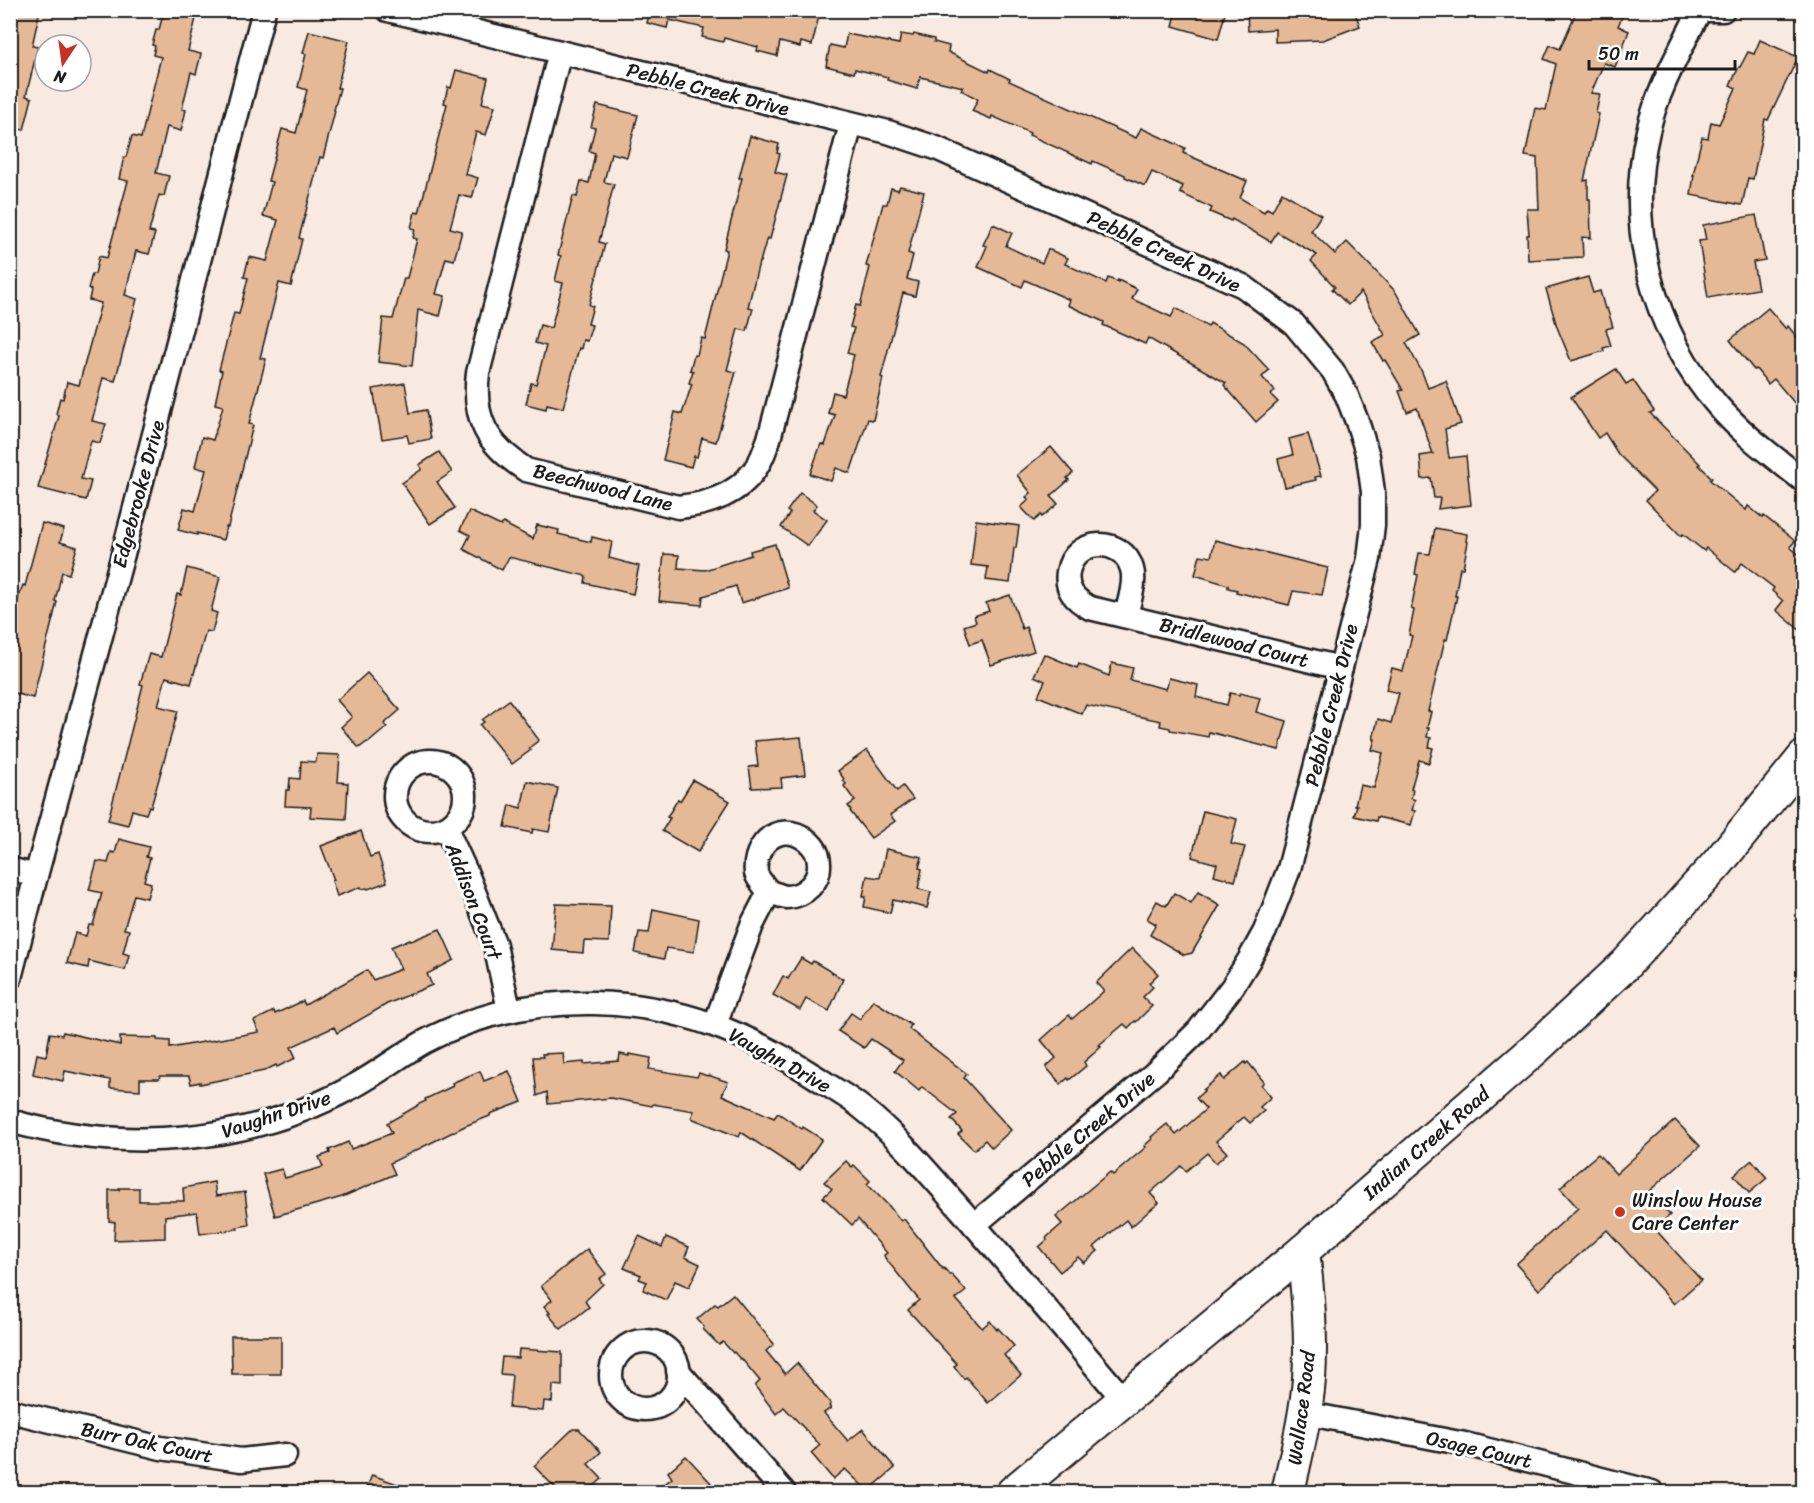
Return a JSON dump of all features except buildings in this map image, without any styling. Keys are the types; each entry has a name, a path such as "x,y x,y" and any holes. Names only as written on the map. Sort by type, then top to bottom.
{"street":[{"name":"Edgebrooke Drive","path":"10,978 264,10"},
{"name":"Pebble Creek Drive","path":"388,10 888,132 936,148 1243,286 1294,324 1333,371 1347,396 1368,456 1373,492 1373,525 1369,559 1289,869 1265,931 1233,986 1198,1031 1157,1071 974,1225"},
{"path":"1700,10 1670,70 1648,130 1642,163 1640,197 1642,234 1648,272 1671,337 1701,386 1739,428 1803,481"},
{"path":"1708,10 1723,10"},
{"name":"Beechwood Lane","path":"560,52 478,373 476,391 477,407 492,442 508,458 526,470 537,473 678,507 700,505 720,498 750,477 761,460 769,439 851,124"},
{"name":"Bridlewood Court","path":"1126,615 1341,668"},
{"name":"Indian Creek Road","path":"1013,1492 1303,1251 1535,1049 1625,965 1717,864 1803,757"},
{"name":"Addison Court","path":"446,828 468,874 495,945 509,1010"},
{"path":"10,869 36,876"},
{"path":"715,1024 752,925 770,892"},
{"name":"Vaughn Drive","path":"10,1120 78,1136 119,1140 160,1140 211,1135 259,1124 306,1108 351,1088 425,1042 466,1023 509,1010 566,1003 625,1004 670,1011 715,1024 756,1042 792,1062 861,1107 907,1149 1124,1399"},
{"name":"Wallace Road","path":"1288,1492 1309,1379 1310,1312 1303,1251"},
{"path":"678,1371 784,1492"},
{"name":"Burr Oak Court","path":"10,1411 161,1448 241,1460 285,1455"},
{"name":"Osage Court","path":"1304,1413 1465,1444 1652,1492"}],"place":[{"name":"Winslow House Care Center","path":"1620,1212"}]}
